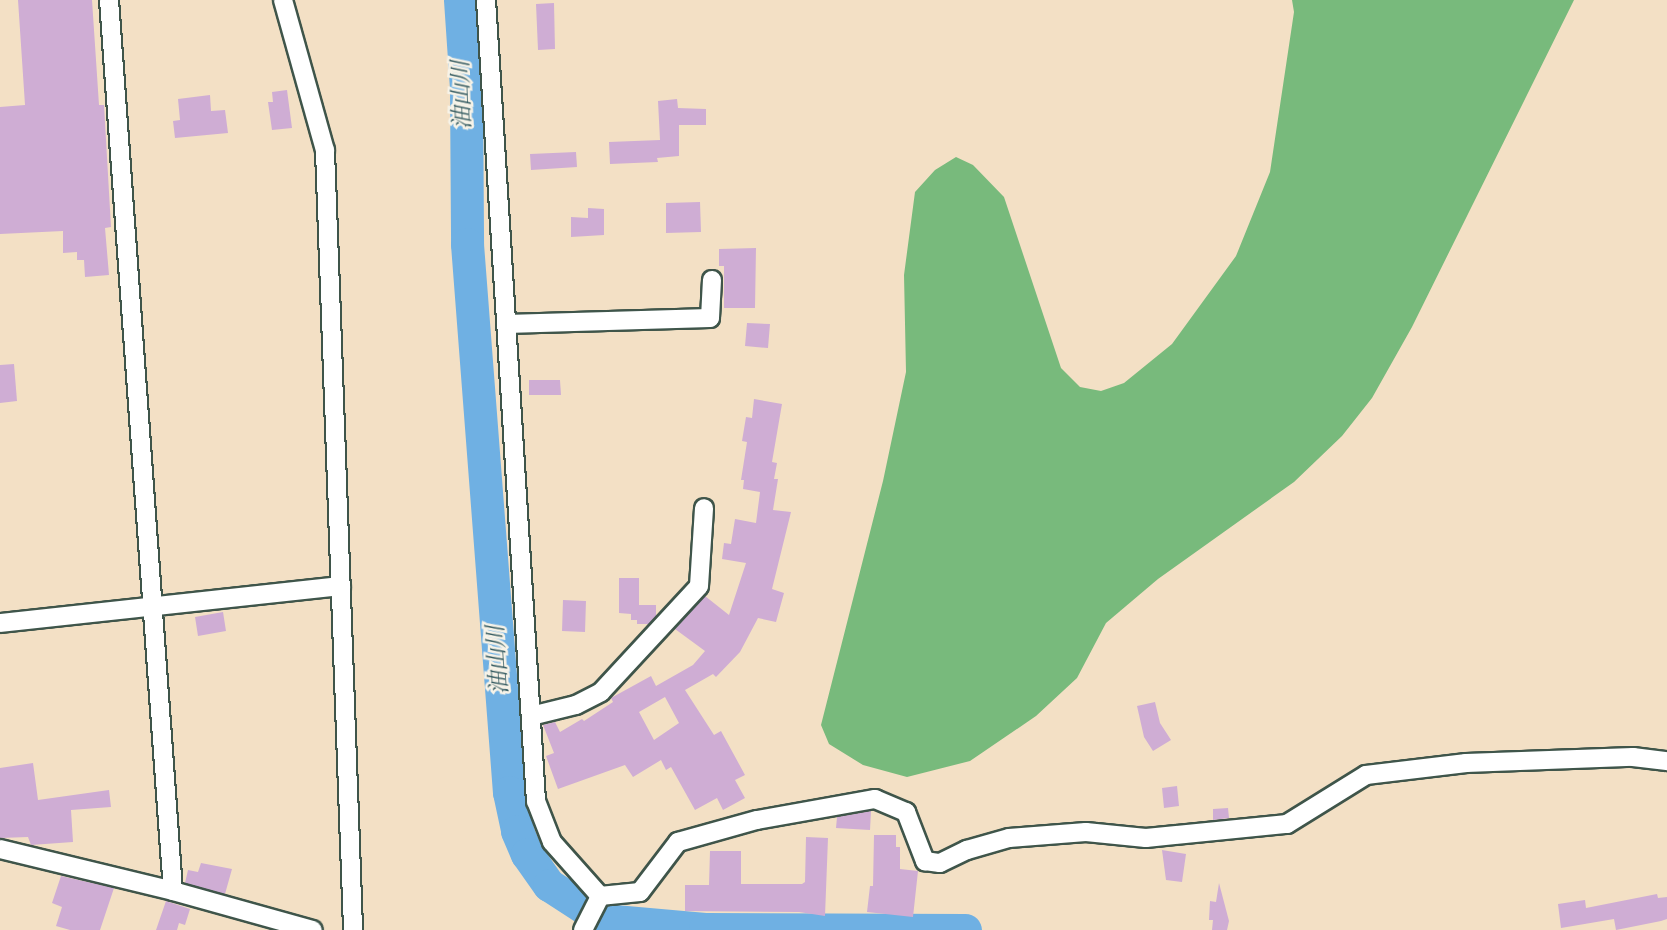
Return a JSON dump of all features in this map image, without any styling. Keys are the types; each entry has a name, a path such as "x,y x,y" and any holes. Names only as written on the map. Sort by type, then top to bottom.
{"street":[{"path":"109,0 173,891"},
{"path":"283,0 325,150 354,930"},
{"path":"486,0 536,801 552,842 600,896"},
{"path":"506,324 710,318 712,280"},
{"path":"531,716 576,705 601,692 699,586 704,508"},
{"path":"0,623 341,586"},
{"path":"600,896 640,892 678,842 757,820 875,799 906,812 925,860 940,863 967,850 1009,838 1086,832 1146,838 1287,824 1366,775 1466,763 1633,757 1667,761"},
{"path":"0,849 173,891 313,930"},
{"path":"583,930 600,896"}],"green space":[{"path":"1292,0 1574,0 1412,327 1372,398 1342,436 1294,482 1158,579 1106,623 1077,678 1036,716 970,761 907,777 863,765 829,744 821,725 883,481 906,372 904,275 915,192 935,170 956,157 973,165 1004,197 1061,368 1080,387 1101,391 1124,383 1172,344 1236,256 1270,172 1294,12"}],"building":[{"path":"18,0 92,0 99,105 104,105 111,227 105,228 109,275 85,277 84,260 77,260 77,252 63,253 63,231 0,234 0,107 25,105"},
{"path":"554,3 555,49 538,50 536,4"},
{"path":"287,90 292,128 272,130 268,102 273,102 272,92"},
{"path":"210,95 211,111 225,110 228,133 175,138 173,121 180,120 178,99"},
{"path":"677,99 678,108 706,109 706,125 679,125 679,156 657,158 658,162 610,164 609,142 660,140 658,101"},
{"path":"576,152 577,167 531,170 530,154"},
{"path":"700,202 701,232 666,233 666,203"},
{"path":"588,208 604,209 604,235 571,237 571,217 588,218"},
{"path":"756,248 755,308 724,308 724,266 719,266 719,249"},
{"path":"747,323 770,324 768,348 745,346"},
{"path":"14,364 17,401 0,403 0,365"},
{"path":"529,380 560,380 561,395 529,395"},
{"path":"754,399 782,404 772,462 777,463 774,479 778,479 773,510 791,512 772,589 784,593 776,622 758,618 740,652 716,677 713,674 685,690 714,735 721,731 745,775 735,780 745,798 723,810 717,798 695,810 671,767 666,770 661,760 633,777 625,765 558,789 546,756 554,753 543,725 555,722 560,732 582,719 584,721 613,702 611,698 651,676 656,686 693,665 705,651 675,629 705,596 729,615 746,563 722,559 724,543 731,544 735,519 756,523 760,492 743,489 744,480 741,480 747,442 742,441 746,417 752,418","holes":["665,697 679,723 654,740 639,712"]},
{"path":"619,578 639,578 639,605 656,605 656,616 649,624 637,624 637,620 631,620 631,614 619,613"},
{"path":"563,600 586,601 585,632 562,631"},
{"path":"223,612 226,631 198,636 195,617"},
{"path":"1155,702 1160,723 1171,740 1153,751 1144,737 1137,706"},
{"path":"33,763 38,800 109,790 111,807 71,810 73,842 31,845 28,837 0,838 0,768"},
{"path":"1177,786 1179,806 1164,808 1162,788"},
{"path":"1228,808 1229,818 1213,820 1213,809"},
{"path":"871,811 870,830 836,828 837,817"},
{"path":"874,835 896,835 896,847 900,847 900,869 918,871 913,917 867,912 870,886 873,886"},
{"path":"806,837 828,838 825,916 799,912 685,911 685,885 709,885 710,851 741,851 741,884 802,884 805,882"},
{"path":"1162,850 1186,854 1182,882 1166,880"},
{"path":"201,863 232,869 225,894 185,883 188,870 198,872"},
{"path":"61,876 114,888 100,930 70,930 56,926 62,907 52,903"},
{"path":"1219,883 1229,921 1227,930 1212,930 1213,920 1209,920 1210,901 1216,902"},
{"path":"1657,894 1658,898 1667,897 1667,919 1616,930 1614,919 1561,928 1558,904 1585,900 1586,908"},
{"path":"166,901 190,909 185,925 179,923 177,930 156,930"}],"waterway":[{"name":"油山川","path":"460,0 466,88 467,244 509,792 517,831 527,854 549,885 603,920 705,929 965,930"}]}
